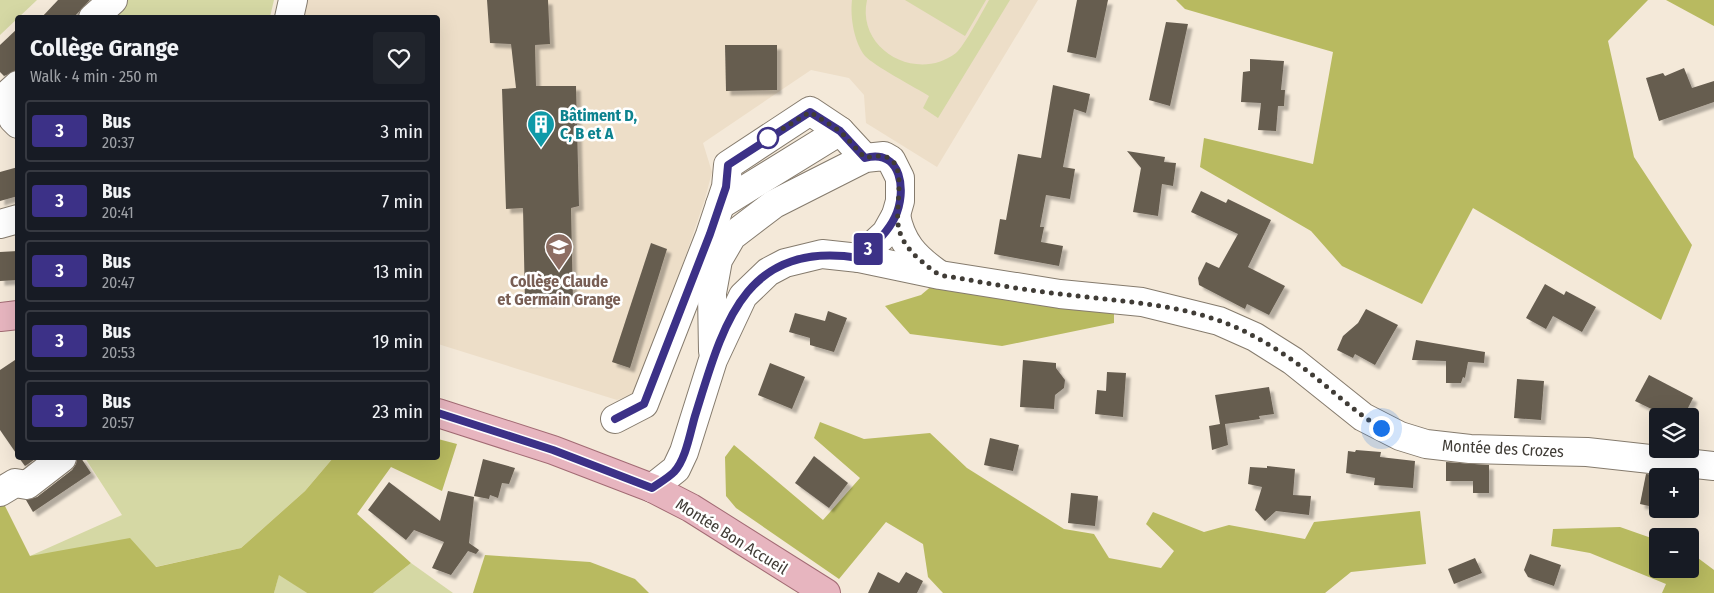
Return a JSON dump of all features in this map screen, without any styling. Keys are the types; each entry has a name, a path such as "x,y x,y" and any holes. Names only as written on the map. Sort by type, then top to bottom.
{"main road":[{"path":"0,317 15,315"},
{"name":"Montée Bon Accueil","path":"440,414 553,450 652,488 690,508 826,593"}],"street":[{"path":"96,15 113,0"},
{"path":"290,15 293,0"},
{"path":"15,88 6,95 15,121"},
{"path":"615,419 644,404 723,196 834,127 865,158"},
{"name":"Montée des Crozes","path":"713,360 712,293 718,260 732,236 774,204 865,158 884,156 891,160 897,169 900,188 896,215 899,230 909,249 940,275"},
{"name":"Montée des Crozes","path":"859,258 886,233 896,215"},
{"path":"0,224 15,219"},
{"name":"Montée des Crozes","path":"652,488 676,469 684,452 713,360 742,296 768,272 785,263 822,254 859,258 940,275 1060,294 1142,302 1219,321 1255,337 1294,361 1363,417 1400,436 1426,444 1470,449 1586,452 1714,466"},
{"path":"0,492 15,483 27,485 59,460"}],"shaded area":[{"name":"Collège Claude et Germain Grange","path":"296,0 1038,0 937,167 866,123 864,95 849,78 811,70 703,143 712,172 705,199 645,375 636,393 617,400 440,345 440,15 294,15"},
{"path":"1176,0 1648,0 1608,41 1634,157 1692,245 1661,320 1473,208 1422,304 1342,266 1311,231 1200,167 1204,138 1313,164 1333,52 1185,9"},
{"path":"1666,0 1714,0 1714,26"},
{"path":"934,284 1114,309 1114,323 1002,346 910,334 885,306 921,295"},
{"path":"820,422 864,439 930,433 967,468 1064,529 1094,534 1109,558 1161,568 1174,551 1146,524 1153,512 1204,532 1229,525 1305,539 1314,522 1420,511 1426,564 1351,572 1325,593 943,593 928,577 923,544 886,522 839,579 736,508 726,496 725,457 734,445 823,520 860,478 814,438"},
{"path":"440,440 457,444 442,491 391,467 357,514 411,563 373,593 307,593 279,575 274,593 0,593 0,503 5,506 30,556 130,538 156,567 241,548 305,491 331,460 440,460"},
{"path":"1620,527 1649,537 1649,577 1590,553 1551,546 1553,529"},
{"path":"485,555 590,562 635,579 649,593 473,593"},
{"path":"1699,559 1714,570 1714,593 1662,593 1666,584 1651,578 1699,578"}],"green space":[{"path":"0,0 37,0 21,15 15,15 15,21 0,35"},
{"path":"119,0 274,0 270,15 103,15"},
{"path":"852,0 867,0 866,18 871,34 880,47 908,63 924,64 941,61 956,53 969,36 989,0 1010,0 938,118 923,108 929,96 885,71 865,56 858,44 854,29"},
{"path":"905,0 986,0 965,36"},
{"path":"86,460 331,460 305,491 241,548 155,567 30,556 122,515"},
{"path":"411,563 453,593 373,593"},
{"path":"279,574 307,593 274,593"}],"building":[{"path":"58,0 90,0 76,15 44,15"},
{"name":"Bâtiment D, C, B et A","path":"487,0 548,0 550,44 535,45 536,86 576,86 579,206 571,208 573,301 525,303 523,208 506,209 502,89 516,88 511,44 490,43"},
{"path":"1077,0 1108,0 1096,58 1067,52"},
{"path":"1166,22 1188,24 1170,106 1149,100"},
{"path":"15,31 15,71 4,76 0,72 0,45"},
{"path":"725,45 777,45 777,90 726,91"},
{"path":"1250,59 1284,61 1281,90 1285,90 1284,106 1278,106 1276,131 1258,130 1261,103 1241,102 1243,72 1250,71"},
{"path":"1684,68 1692,88 1714,81 1714,102 1659,121 1646,78 1663,73 1665,76"},
{"path":"1053,85 1090,94 1086,113 1074,109 1063,167 1075,169 1070,199 1046,195 1040,227 1044,227 1041,242 1063,246 1059,266 994,254 1000,219 1006,220 1018,154 1041,158"},
{"path":"1127,151 1165,157 1164,162 1176,163 1173,186 1162,184 1158,216 1133,212 1141,168"},
{"path":"15,168 15,197 0,201 0,172"},
{"path":"1201,191 1226,203 1228,199 1271,220 1248,267 1285,286 1269,315 1247,304 1245,309 1199,285 1198,278 1206,262 1219,268 1238,234 1191,212"},
{"path":"651,243 667,249 630,368 612,362"},
{"path":"15,251 15,280 0,281 0,252"},
{"path":"1545,284 1564,295 1566,291 1596,307 1582,332 1553,316 1546,329 1526,318"},
{"path":"1366,309 1398,325 1375,365 1355,354 1353,358 1337,350 1343,336 1358,323"},
{"path":"828,311 847,318 834,352 810,345 810,338 789,332 795,313 825,321"},
{"path":"1416,340 1485,352 1484,363 1468,362 1465,378 1463,377 1461,383 1446,383 1446,361 1412,360"},
{"path":"15,360 15,452 0,430 0,370"},
{"path":"1023,360 1056,363 1056,368 1065,380 1064,388 1055,395 1054,409 1020,407"},
{"path":"770,363 805,377 792,409 758,395"},
{"path":"1107,372 1126,373 1123,417 1095,414 1097,390 1106,391"},
{"path":"1649,375 1693,398 1688,408 1649,408 1635,401"},
{"path":"1517,379 1544,381 1541,420 1514,418"},
{"path":"1269,387 1274,414 1259,416 1260,419 1225,424 1228,445 1212,450 1209,426 1220,424 1215,395"},
{"path":"990,438 1019,445 1013,471 984,465"},
{"path":"1356,450 1381,452 1380,457 1415,461 1413,488 1374,485 1375,478 1346,473 1348,451 1355,452"},
{"path":"814,456 848,483 829,508 795,483"},
{"path":"483,459 515,468 509,484 502,483 498,498 490,495 489,499 474,496"},
{"path":"20,460 34,460 25,466"},
{"path":"77,460 82,460 91,473 33,512 26,500 37,497 72,470"},
{"path":"1446,462 1489,465 1489,493 1473,493 1473,481 1446,481"},
{"path":"1267,466 1295,469 1293,495 1311,496 1309,515 1276,511 1265,521 1255,510 1262,487 1248,484 1250,467 1267,468"},
{"path":"1646,474 1649,474 1649,506 1640,504"},
{"path":"389,482 440,521 448,491 474,497 469,543 479,550 476,554 468,551 451,575 432,568 444,542 414,530 406,540 368,510"},
{"path":"1071,493 1098,496 1095,526 1068,523"},
{"path":"1530,554 1561,565 1554,586 1528,577 1524,570"},
{"path":"1475,558 1482,573 1454,584 1448,569"},
{"path":"878,572 899,583 906,572 923,581 917,593 868,593"}],"bus line":[{"name":"3","path":"440,414 553,450 652,488 674,473 684,452 713,360 742,296 768,272 785,263 822,254 836,254 859,258 886,233 896,215 900,201 900,178 891,160 884,156 874,155 865,158 840,131 810,112 728,165 726,187 710,234 644,404 615,419"}],"place":[{"name":"Bâtiment D, C, B et A","path":"541,148"},
{"name":"Collège Claude et Germain Grange","path":"559,271"}],"route":[{"path":"768,138 810,112 840,131 865,158 874,155 884,156 891,160 900,178 900,201 896,215 903,240 920,260 940,275 1060,294 1142,302 1219,321 1255,337 1294,361 1363,417 1381,428"}]}
